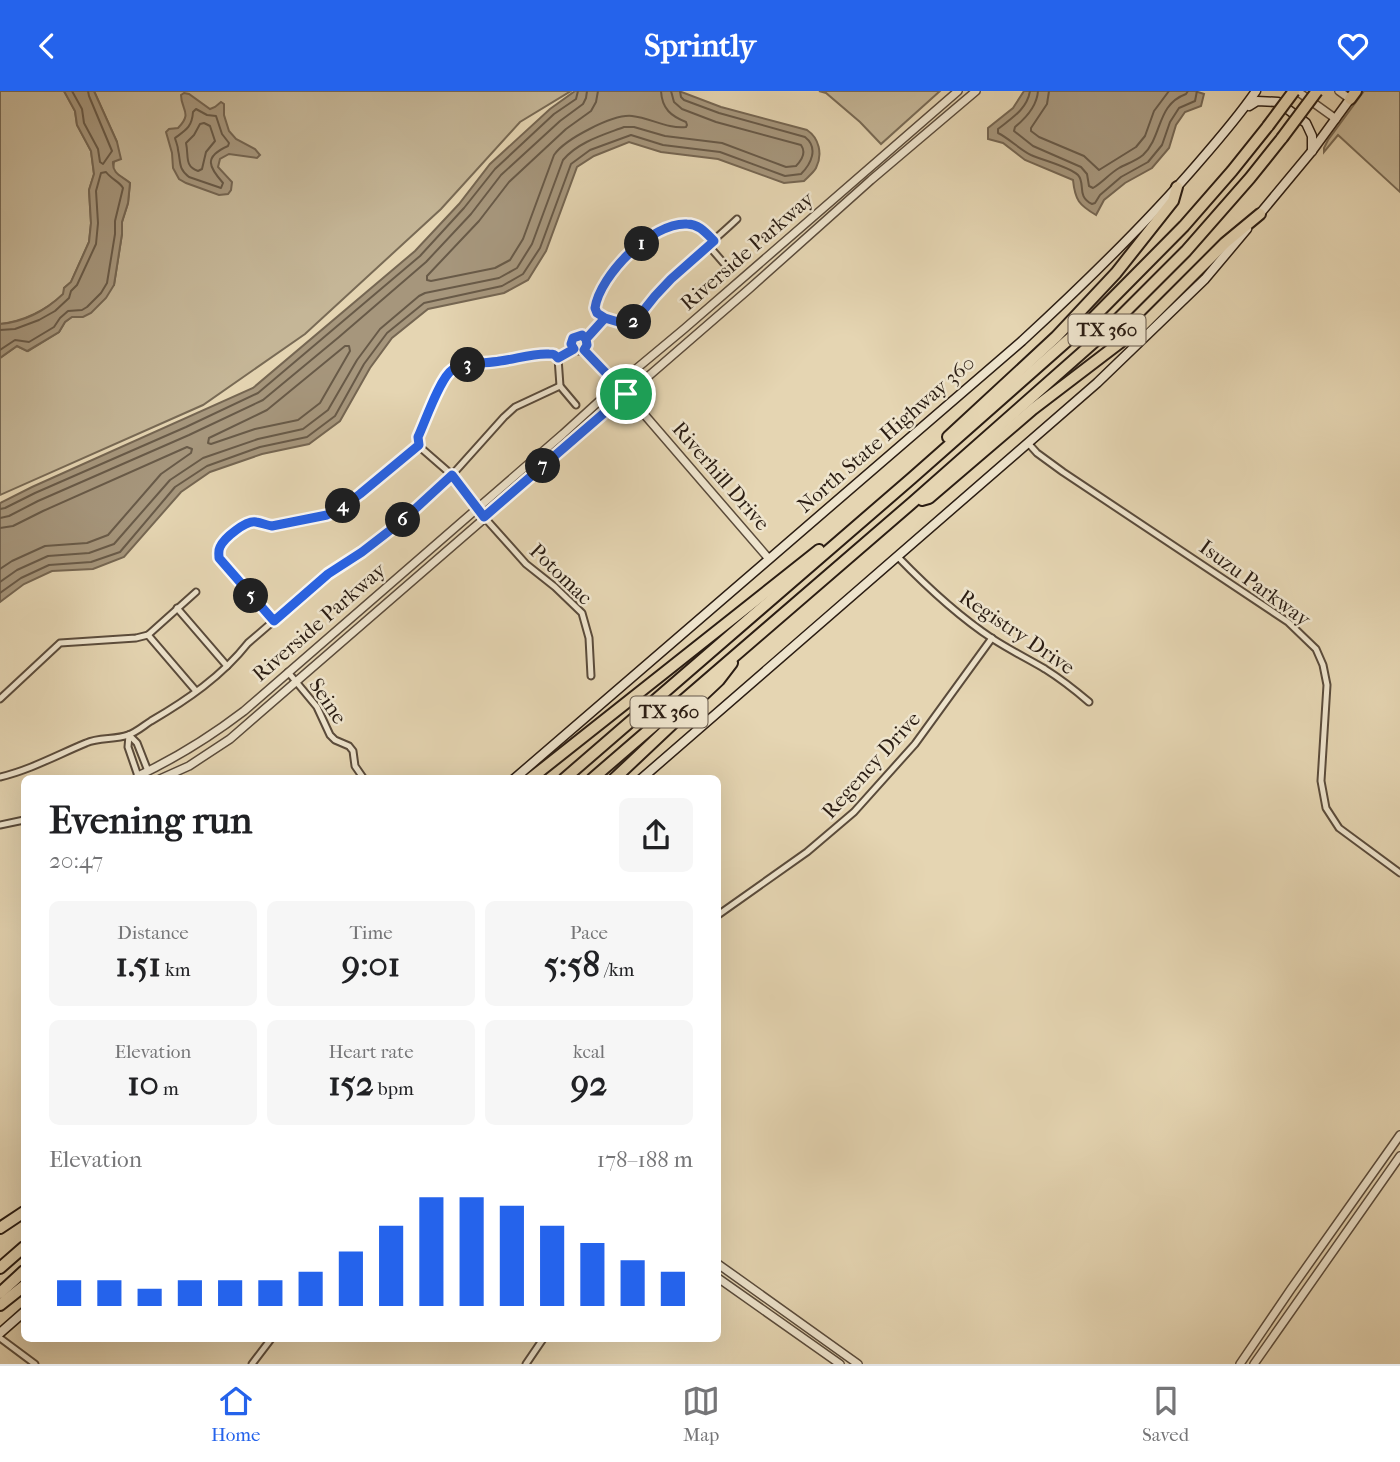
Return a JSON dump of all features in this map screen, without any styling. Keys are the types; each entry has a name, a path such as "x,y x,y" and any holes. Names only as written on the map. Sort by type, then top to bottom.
{"highway":[{"name":"TX 360","path":"569,775 1064,345 1126,287 1232,171 1296,91"},
{"name":"TX 360","path":"597,775 1065,369 1136,302 1219,215 1317,91"},
{"path":"912,478 920,463 1021,371 1108,282 1173,201 1177,187"},
{"path":"913,502 929,498 1034,409 1143,325 1226,243 1260,214"},
{"path":"535,775 838,535 853,529"},
{"path":"618,775 719,680 746,645"},
{"path":"0,1228 21,1214"},
{"path":"0,1268 21,1250"},
{"path":"0,1293 21,1274"},
{"path":"0,1305 21,1288"}],"main road":[{"name":"North State Highway 360","path":"519,775 1077,290 1177,187 1256,91"},
{"path":"646,775 1087,392 1152,332 1205,279 1312,151 1353,95"},
{"path":"1241,112 1257,101 1278,102 1306,123 1312,136 1312,151"},
{"path":"0,1228 21,1208"},
{"path":"0,1336 21,1315"}],"street":[{"name":"Riverside Parkway","path":"149,775 244,711 958,91"},
{"name":"Riverside Parkway","path":"169,775 189,766 230,739 976,91"},
{"path":"1296,91 1336,119"},
{"path":"1339,91 1353,95"},
{"path":"875,163 883,172"},
{"path":"714,241 696,225 685,223 656,232 625,257 607,279 599,294 595,308 597,313 625,324 635,321 655,296 708,245 714,241 737,219"},
{"path":"708,245 728,268"},
{"path":"586,339 605,318"},
{"path":"582,335 586,339 584,350 574,349 571,344 573,338 582,335"},
{"path":"558,358 574,349"},
{"path":"584,350 618,384"},
{"path":"274,621 223,564 219,558 220,546 239,528 251,522 272,526 327,515 360,494 419,445 418,437 436,395 453,369 464,365 552,353 558,358 560,386 576,405"},
{"name":"Riverhill Drive","path":"618,384 769,559"},
{"path":"0,777 20,772 90,741 129,735 174,708 227,666 248,643 328,574 402,521 452,475 515,407 560,386"},
{"name":"Isuzu Parkway","path":"1028,443 1063,472 1288,622 1315,649 1323,665 1327,685 1321,773 1326,808 1339,828 1400,873"},
{"name":"Potomac","path":"419,445 452,475 484,517 526,564 582,613 589,638 591,675"},
{"name":"Registry Drive","path":"898,557 947,604 992,638 1044,669 1089,702"},
{"path":"0,699 60,643 148,635 196,592"},
{"path":"177,608 227,666"},
{"path":"148,635 196,691"},
{"name":"Regency Drive","path":"721,913 807,852 854,812 915,744 992,638"},
{"name":"Seine","path":"288,672 317,707 330,735 349,746 355,766 361,775"},
{"path":"129,735 137,743 149,775"},
{"path":"129,735 128,747 136,775"},
{"path":"0,825 21,821"},
{"path":"1240,1364 1400,1135"},
{"path":"1257,1361 1400,1156"},
{"path":"1350,1206 1360,1214"},
{"path":"1328,1236 1340,1242"},
{"path":"721,1265 858,1364"},
{"path":"721,1280 840,1364"},
{"path":"762,1310 769,1301"},
{"path":"0,1336 35,1364"},
{"path":"252,1364 269,1342"},
{"path":"526,1364 541,1342"}],"shaded area":[{"path":"0,91 64,91 91,151 94,174 89,190 89,242 71,282 64,288 64,294 34,314 0,324"},
{"path":"94,91 571,91 520,122 441,209 305,334 203,405 0,495 0,358 17,346 28,351 59,332 65,322 114,285 130,183 113,169 117,142"},
{"path":"819,91 940,91 881,144 860,122 826,93"},
{"path":"1364,91 1400,91 1400,192 1338,135 1324,152 1328,140"}],"water":[{"path":"64,91 94,91 117,142 121,159 113,162 114,169 130,183 114,285 91,313 83,317 72,317 59,332 27,351 17,346 0,358 0,324 34,315 63,294 89,242 89,190 94,174 91,151"},
{"path":"575,91 679,91 721,107 807,130 817,142 818,163 804,181 784,183 718,159 661,152 629,142 594,156 577,167 546,251 528,280 504,293 428,309 392,338 370,368 340,421 309,444 262,454 210,472 181,492 124,557 93,569 52,571 24,584 0,602 0,503 253,388 415,251 459,204 490,164 550,109"},
{"path":"1024,91 1195,91 1204,94 1201,106 1185,112 1176,125 1169,148 1152,168 1125,183 1104,200 1096,215 1079,201 1073,180 1025,160 1003,143 988,139 988,128 1013,108"},
{"path":"184,93 210,109 221,102 224,104 229,131 260,155 257,158 229,154 220,159 218,167 232,182 228,194 219,195 186,183 179,179 173,168 166,132 178,128 185,119 181,100"}],"route":[{"path":"626,394 484,517 452,475 402,521 328,574 274,621 219,558 220,546 239,528 251,522 272,526 327,515 360,494 419,445 418,437 436,395 453,369 538,354 552,353 558,358 574,349 571,344 575,336 582,335 586,339 596,329 605,318 625,324 635,321 671,279 714,241 696,225 685,223 656,232 625,257 599,294 595,308 597,313 605,318 586,339 584,350 626,394"}]}
